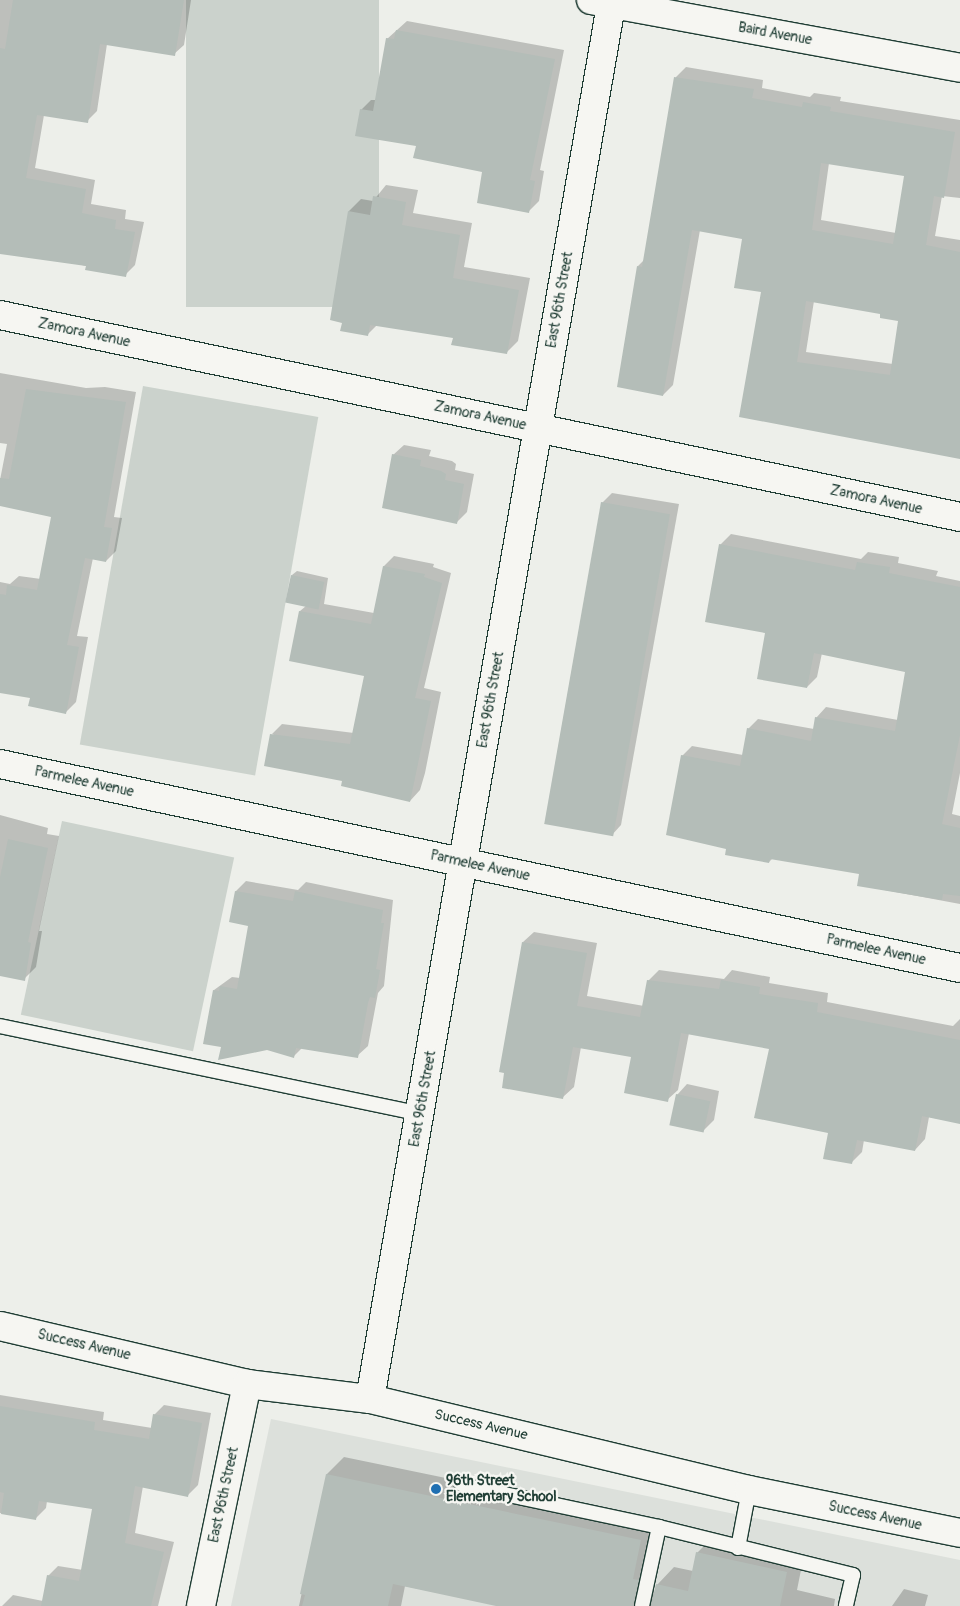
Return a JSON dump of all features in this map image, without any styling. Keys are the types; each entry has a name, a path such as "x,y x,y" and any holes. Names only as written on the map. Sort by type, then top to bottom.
{"street":[{"name":"Baird Avenue","path":"605,1 960,68"},
{"name":"East 96th Street","path":"370,1399 538,428 605,1"},
{"name":"Zamora Avenue","path":"0,315 960,518"},
{"name":"Parmelee Avenue","path":"0,764 960,968"},
{"name":"Success Avenue","path":"0,1326 248,1384 370,1399 749,1490 960,1533"},
{"name":"East 96th Street","path":"201,1606 248,1384"}],"lane":[{"path":"0,1026 420,1114"},
{"path":"462,1485 658,1527 853,1575 846,1606"},
{"path":"738,1548 749,1490"},
{"path":"642,1606 658,1527"}],"shaded area":[{"path":"186,0 379,0 379,307 186,307"},
{"path":"143,386 318,417 255,775 80,744"},
{"path":"62,821 234,858 193,1051 21,1015"},
{"name":"96th Street Elementary School","path":"271,1419 960,1560 960,1606 231,1606"}],"building":[{"path":"13,0 184,0 175,56 100,44 88,123 37,115 26,178 86,189 82,213 116,220 115,229 135,232 126,277 85,270 86,266 0,254 0,48 5,49"},
{"path":"396,30 555,59 530,180 535,181 529,213 477,203 482,172 413,158 416,146 355,136 360,109 373,111 386,38 394,39"},
{"path":"674,77 754,89 752,98 802,107 803,102 831,107 830,111 955,132 944,198 934,196 926,245 960,252 960,459 739,417 761,292 734,288 742,239 692,230 663,396 617,387 637,266 642,267","holes":["821,163 904,176 893,244 812,230","806,301 880,314 880,318 898,321 890,375 797,362"]},
{"path":"373,196 406,202 402,225 460,235 453,278 519,290 507,354 451,345 453,338 370,325 368,336 340,331 342,323 330,320 348,211 370,215"},
{"path":"26,389 126,402 104,527 112,528 106,562 85,558 67,645 79,647 66,714 28,706 30,698 0,693 0,594 6,595 7,585 37,590 51,517 0,506 0,478 9,479"},
{"path":"392,454 421,460 420,466 446,474 445,480 464,484 457,524 382,508"},
{"path":"601,502 670,514 613,836 544,824"},
{"path":"719,544 855,570 857,562 890,567 889,573 960,587 960,735 942,824 960,828 960,896 943,894 942,900 857,886 859,874 770,859 769,863 725,855 726,849 666,835 681,755 740,766 747,728 811,741 815,717 895,731 905,672 814,653 807,688 757,679 765,633 705,622"},
{"path":"383,566 425,574 424,577 442,583 415,698 431,701 410,802 341,786 342,781 264,766 270,734 350,744 364,676 289,661 299,611 371,624"},
{"path":"291,575 324,582 318,609 285,602"},
{"path":"8,839 48,848 28,942 31,943 25,981 0,976 0,877"},
{"path":"235,891 293,901 295,891 383,910 381,923 384,923 376,969 380,970 375,998 370,997 368,1003 358,1058 296,1048 294,1058 267,1050 218,1060 221,1047 203,1044 213,990 219,991 220,986 237,989 248,926 229,922"},
{"path":"522,942 587,953 577,1006 640,1017 647,980 719,989 721,980 760,987 759,994 818,1003 817,1012 960,1040 960,1124 922,1116 915,1151 857,1140 852,1164 823,1159 828,1133 754,1118 769,1049 681,1033 668,1102 624,1093 631,1057 573,1047 563,1099 502,1088 504,1073 499,1072"},
{"path":"676,1094 710,1101 704,1133 669,1125"},
{"path":"0,1406 95,1422 94,1430 149,1439 153,1414 202,1423 188,1497 135,1486 125,1543 164,1552 151,1606 41,1606 47,1575 79,1581 92,1509 39,1501 36,1520 1,1514 4,1493 0,1492"},
{"path":"326,1474 641,1540 633,1579 639,1580 633,1606 496,1606 393,1584 388,1606 302,1606 305,1595 300,1594"},
{"path":"696,1552 787,1572 780,1606 651,1606 656,1584 688,1591"}],"place":[{"name":"96th Street Elementary School","path":"436,1489"}]}
